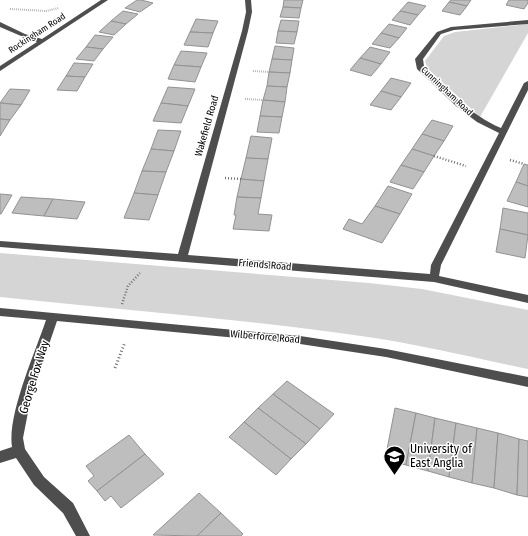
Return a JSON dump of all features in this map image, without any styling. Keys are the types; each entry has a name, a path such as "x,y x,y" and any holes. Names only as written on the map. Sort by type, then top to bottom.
{"street":[{"name":"Rockingham Road","path":"0,69 105,0"},
{"name":"Wakefield Road","path":"182,258 245,31 249,12 248,0"},
{"name":"Cunningham Road","path":"504,132 491,128 477,119 420,67 420,59 439,33 453,28 528,22"},
{"path":"0,24 23,35 42,41"},
{"path":"434,278 436,265 504,132 525,96 528,83"},
{"name":"Friends Road","path":"0,244 434,278 528,299"},
{"name":"Wilberforce Road","path":"0,312 126,325 300,340 386,353 528,382"},
{"name":"George Fox Way","path":"19,451 17,438 25,397 53,317"},
{"path":"0,457 19,451 39,481 68,508 83,536"}],"path":[{"path":"9,8 46,11 60,8"},
{"path":"434,156 484,171"},
{"path":"115,368 126,325 122,303 124,290 130,281 148,266 152,256"}],"shaded area":[{"path":"528,24 528,33 480,117 428,69 425,61 444,36 455,32"},
{"path":"0,253 369,283 422,289 528,310 528,369 368,337 230,320 0,297"}],"building":[{"path":"137,0 153,3 140,12 125,8"},
{"path":"284,0 303,0 301,8 283,7"},
{"path":"451,0 471,0 467,6 449,2"},
{"path":"509,0 528,0 528,3 524,9 506,5"},
{"path":"408,2 426,6 418,15 400,11"},
{"path":"449,2 467,6 460,15 442,11"},
{"path":"283,7 301,8 299,18 280,17"},
{"path":"123,11 138,14 126,24 111,21"},
{"path":"400,11 418,15 410,25 392,20"},
{"path":"196,19 218,21 213,33 190,32"},
{"path":"281,20 299,21 297,32 278,31"},
{"path":"111,21 126,24 114,35 99,32"},
{"path":"389,24 407,28 399,38 381,33"},
{"path":"278,31 297,32 294,44 276,43"},
{"path":"190,32 213,33 208,47 184,45"},
{"path":"381,33 399,38 390,48 372,44"},
{"path":"95,35 113,37 103,49 86,47"},
{"path":"275,46 294,48 292,60 272,59"},
{"path":"86,47 103,49 94,61 76,59"},
{"path":"370,47 390,52 381,64 360,58"},
{"path":"181,51 207,53 201,67 174,65"},
{"path":"360,58 381,64 371,76 350,70"},
{"path":"272,59 292,60 290,73 269,72"},
{"path":"74,63 93,64 85,77 66,76"},
{"path":"174,65 201,67 195,82 168,79"},
{"path":"269,72 290,73 287,87 267,86"},
{"path":"66,76 85,77 77,91 57,90"},
{"path":"391,78 411,83 401,97 381,91"},
{"path":"267,86 287,87 285,102 263,100"},
{"path":"168,87 195,89 188,106 161,103"},
{"path":"10,89 30,90 21,105 0,103"},
{"path":"381,91 401,97 391,110 370,105"},
{"path":"263,100 285,102 282,117 260,116"},
{"path":"0,103 21,105 10,120 0,119"},
{"path":"161,103 188,106 181,123 153,121"},
{"path":"260,116 282,117 279,133 257,132"},
{"path":"0,119 10,120 0,136"},
{"path":"432,120 453,126 444,141 422,134"},
{"path":"158,130 181,131 174,151 151,149"},
{"path":"422,134 444,141 434,156 412,149"},
{"path":"251,136 272,138 268,159 246,158"},
{"path":"151,149 174,151 166,172 142,171"},
{"path":"412,149 434,156 424,172 401,165"},
{"path":"246,158 268,159 264,181 241,179"},
{"path":"524,164 528,165 528,186 516,182"},
{"path":"401,165 424,172 413,189 390,182"},
{"path":"142,171 166,172 158,195 134,193"},
{"path":"241,179 264,181 261,198 237,197"},
{"path":"516,182 528,186 528,207 507,201"},
{"path":"388,186 412,194 400,214 375,206"},
{"path":"134,193 158,195 149,220 124,218"},
{"path":"0,194 12,195 1,214 0,214"},
{"path":"21,197 53,199 44,216 12,213"},
{"path":"237,197 261,198 258,214 272,215 269,231 233,229 236,215 234,215"},
{"path":"53,199 85,202 77,219 44,216"},
{"path":"375,206 400,214 382,243 343,229 349,219 362,224"},
{"path":"503,208 528,213 528,235 500,229"},
{"path":"500,229 528,235 525,258 496,252"},
{"path":"287,381 334,414 320,429 273,394"},
{"path":"273,394 320,429 306,444 258,408"},
{"path":"258,408 306,444 291,459 244,422"},
{"path":"395,408 416,413 406,465 385,460"},
{"path":"416,413 435,418 428,471 406,465"},
{"path":"435,418 456,423 449,477 428,471"},
{"path":"244,422 291,459 276,475 229,437"},
{"path":"456,423 477,428 472,483 449,477"},
{"path":"477,428 498,433 494,488 472,483"},
{"path":"498,433 519,439 517,495 494,488"},
{"path":"129,435 145,454 97,491 88,481 94,476 86,466"},
{"path":"519,439 528,441 528,497 517,495"},
{"path":"145,454 164,474 121,508 111,496 105,501 97,491"},
{"path":"199,493 221,513 197,536 153,535"},
{"path":"221,513 243,534 241,536 197,536"}],"place":[{"name":"University of East Anglia","path":"395,476"}]}
